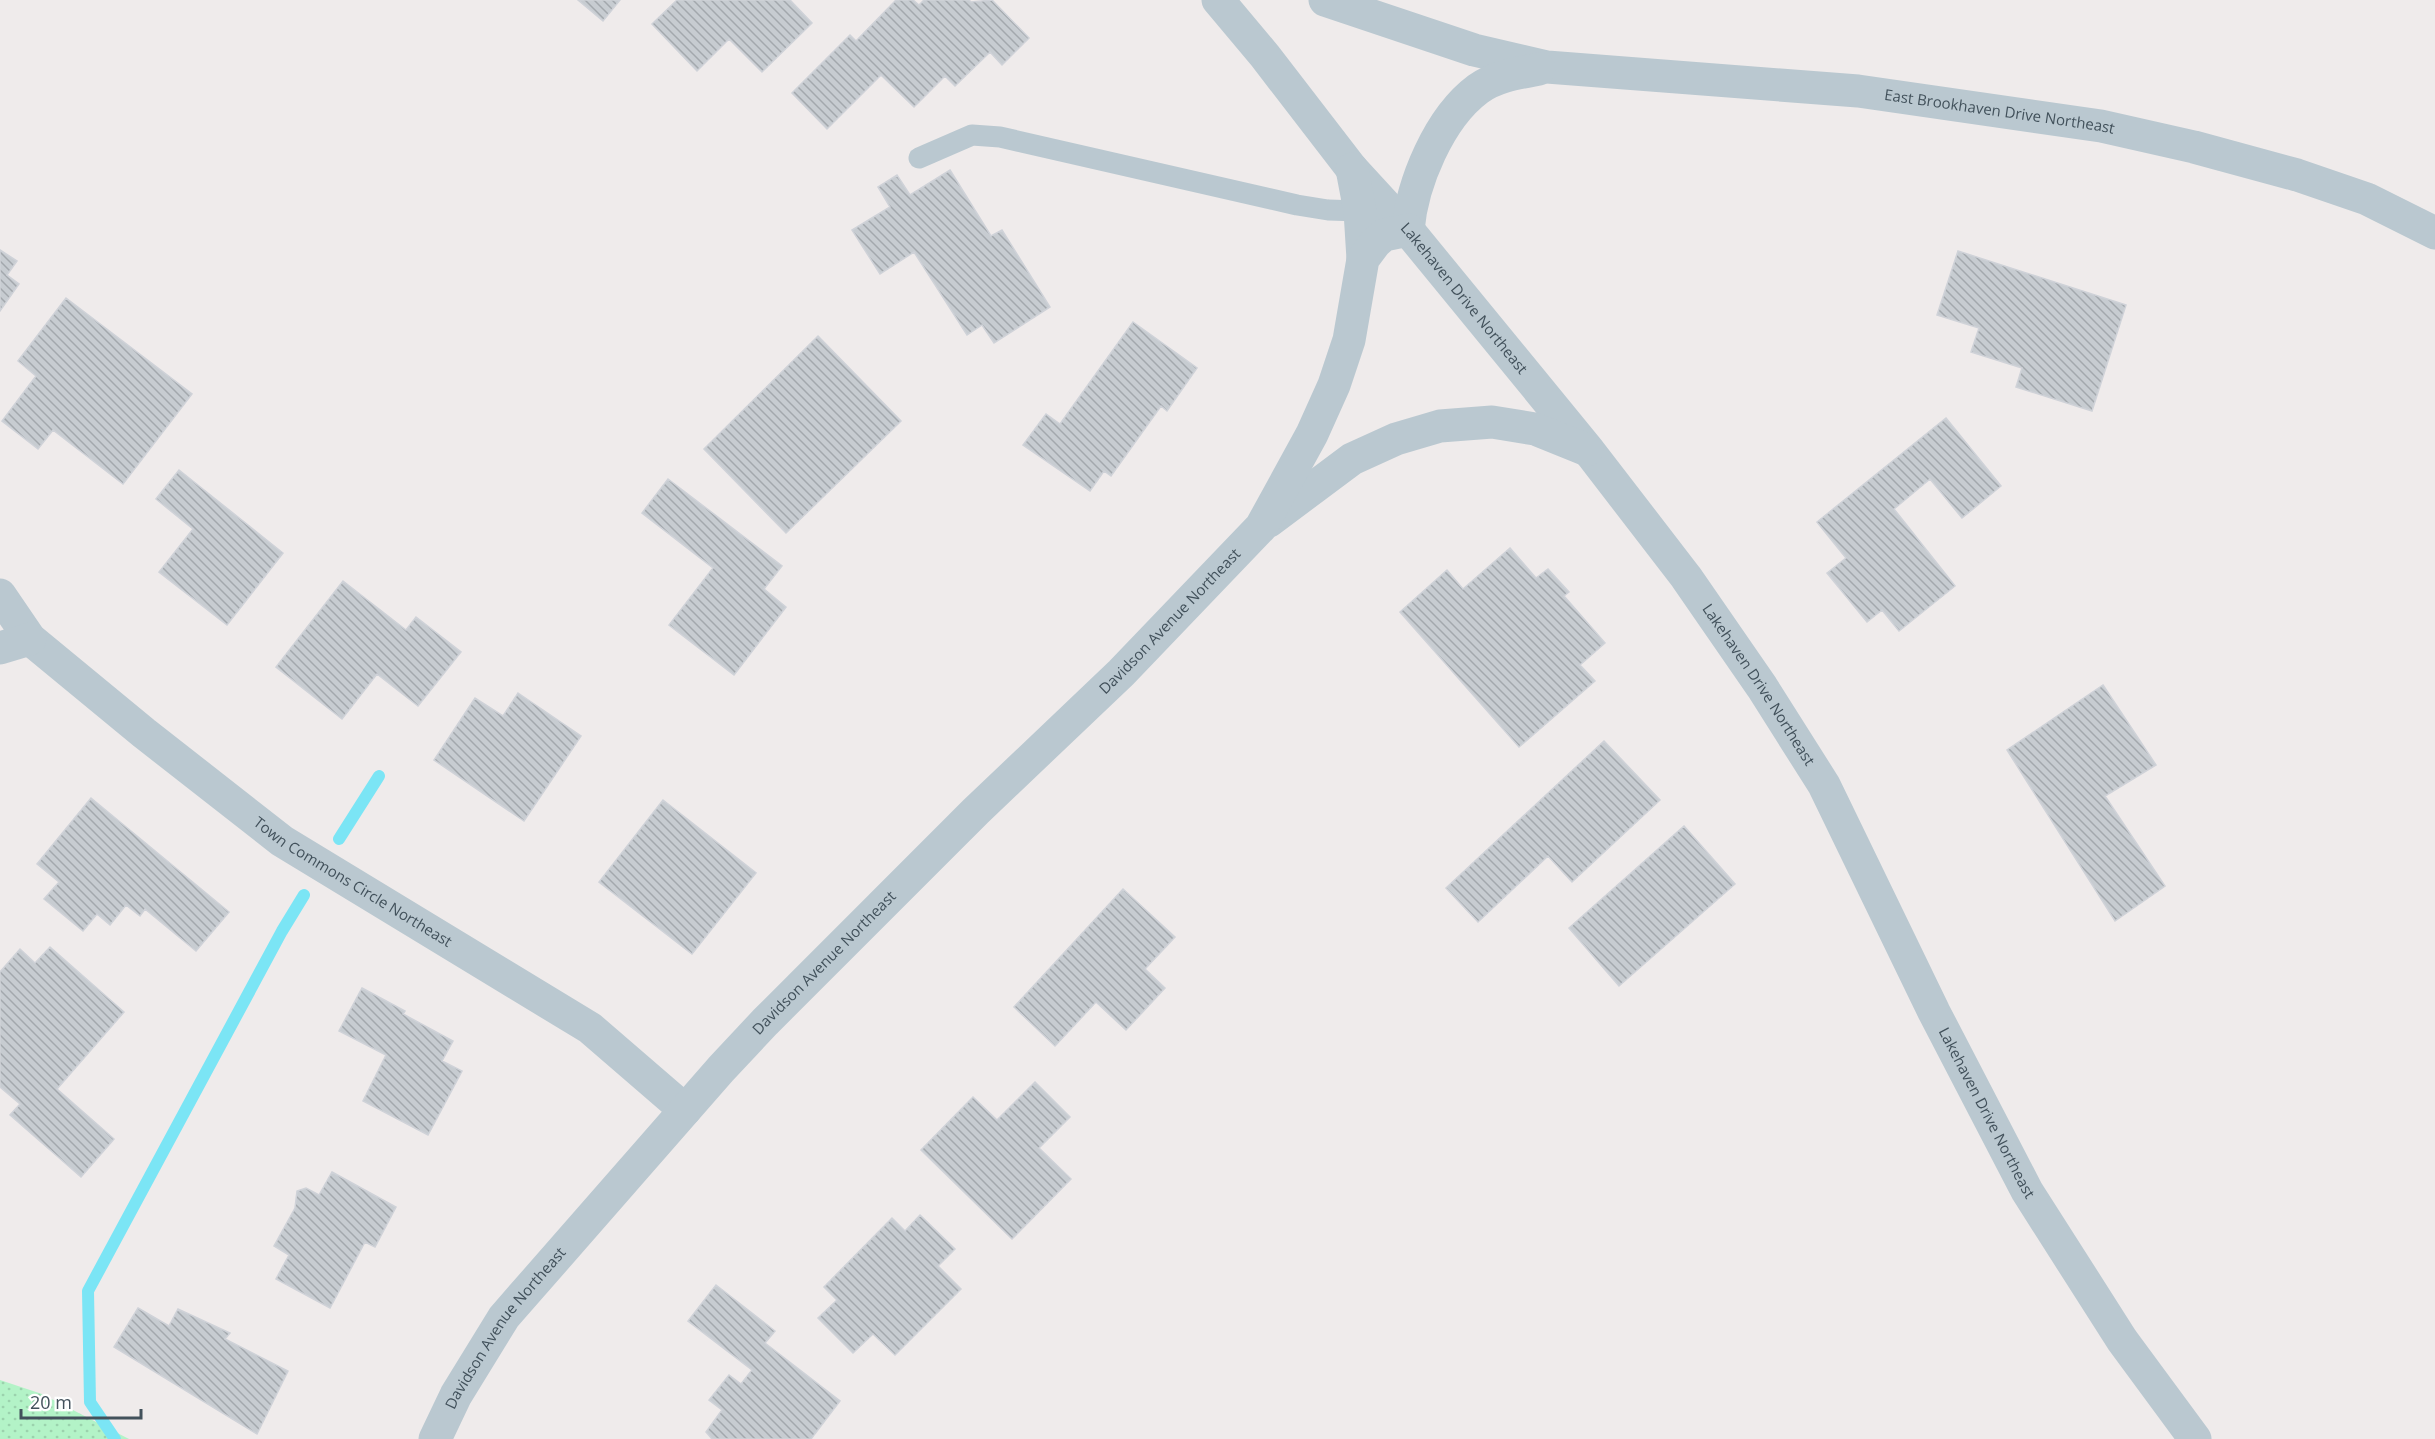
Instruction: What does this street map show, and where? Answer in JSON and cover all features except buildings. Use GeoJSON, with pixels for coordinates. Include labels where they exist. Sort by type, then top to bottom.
{"type":"FeatureCollection","features":[{"type":"Feature","properties":{"kind":"street","name":"Lakehaven Drive Northeast"},"geometry":{"type":"LineString","coordinates":[[1218,0],[1352,169],[1408,230],[1589,451],[1692,586],[1762,687],[1824,785],[1950,1044],[2028,1191],[2122,1340],[2195,1439]]}},
{"type":"Feature","properties":{"kind":"street","name":"East Brookhaven Drive Northeast"},"geometry":{"type":"LineString","coordinates":[[1324,0],[1474,50],[1547,67],[1858,91],[2101,126],[2194,147],[2296,175],[2367,199],[2435,233]]}},
{"type":"Feature","properties":{"kind":"street","name":"East Brookhaven Drive Northeast"},"geometry":{"type":"LineString","coordinates":[[1408,230],[1413,191],[1444,128],[1459,107],[1479,88],[1507,75],[1547,67]]}},
{"type":"Feature","properties":{"kind":"street","name":"Davidson Avenue Northeast"},"geometry":{"type":"LineString","coordinates":[[1261,527],[1312,434],[1334,385],[1349,339],[1363,259],[1360,211],[1352,169]]}},
{"type":"Feature","properties":{"kind":"street"},"geometry":{"type":"LineString","coordinates":[[1363,259],[1374,243],[1384,235],[1408,230]]}},
{"type":"Feature","properties":{"kind":"street","name":"Davidson Avenue Northeast"},"geometry":{"type":"LineString","coordinates":[[435,1439],[456,1395],[504,1317],[685,1110],[765,1022],[985,803],[1121,673],[1261,527],[1352,459],[1396,439],[1440,426],[1492,422],[1535,429],[1589,451]]}},
{"type":"Feature","properties":{"kind":"street","name":"Town Commons Circle Northeast"},"geometry":{"type":"LineString","coordinates":[[0,595],[15,644],[144,733],[282,841],[590,1028],[685,1110]]}},
{"type":"Feature","properties":{"kind":"lane"},"geometry":{"type":"LineString","coordinates":[[919,158],[972,135],[1000,137],[1298,205],[1328,210],[1360,211]]}},
{"type":"Feature","properties":{"kind":"green space"},"geometry":{"type":"Polygon","coordinates":[[[0,1380],[42,1394],[129,1439],[0,1439],[0,1380]]]}},
{"type":"Feature","properties":{"kind":"waterway"},"geometry":{"type":"LineString","coordinates":[[339,839],[379,776]]}},
{"type":"Feature","properties":{"kind":"waterway"},"geometry":{"type":"LineString","coordinates":[[115,1439],[90,1402],[88,1291],[282,931],[304,895]]}}]}
